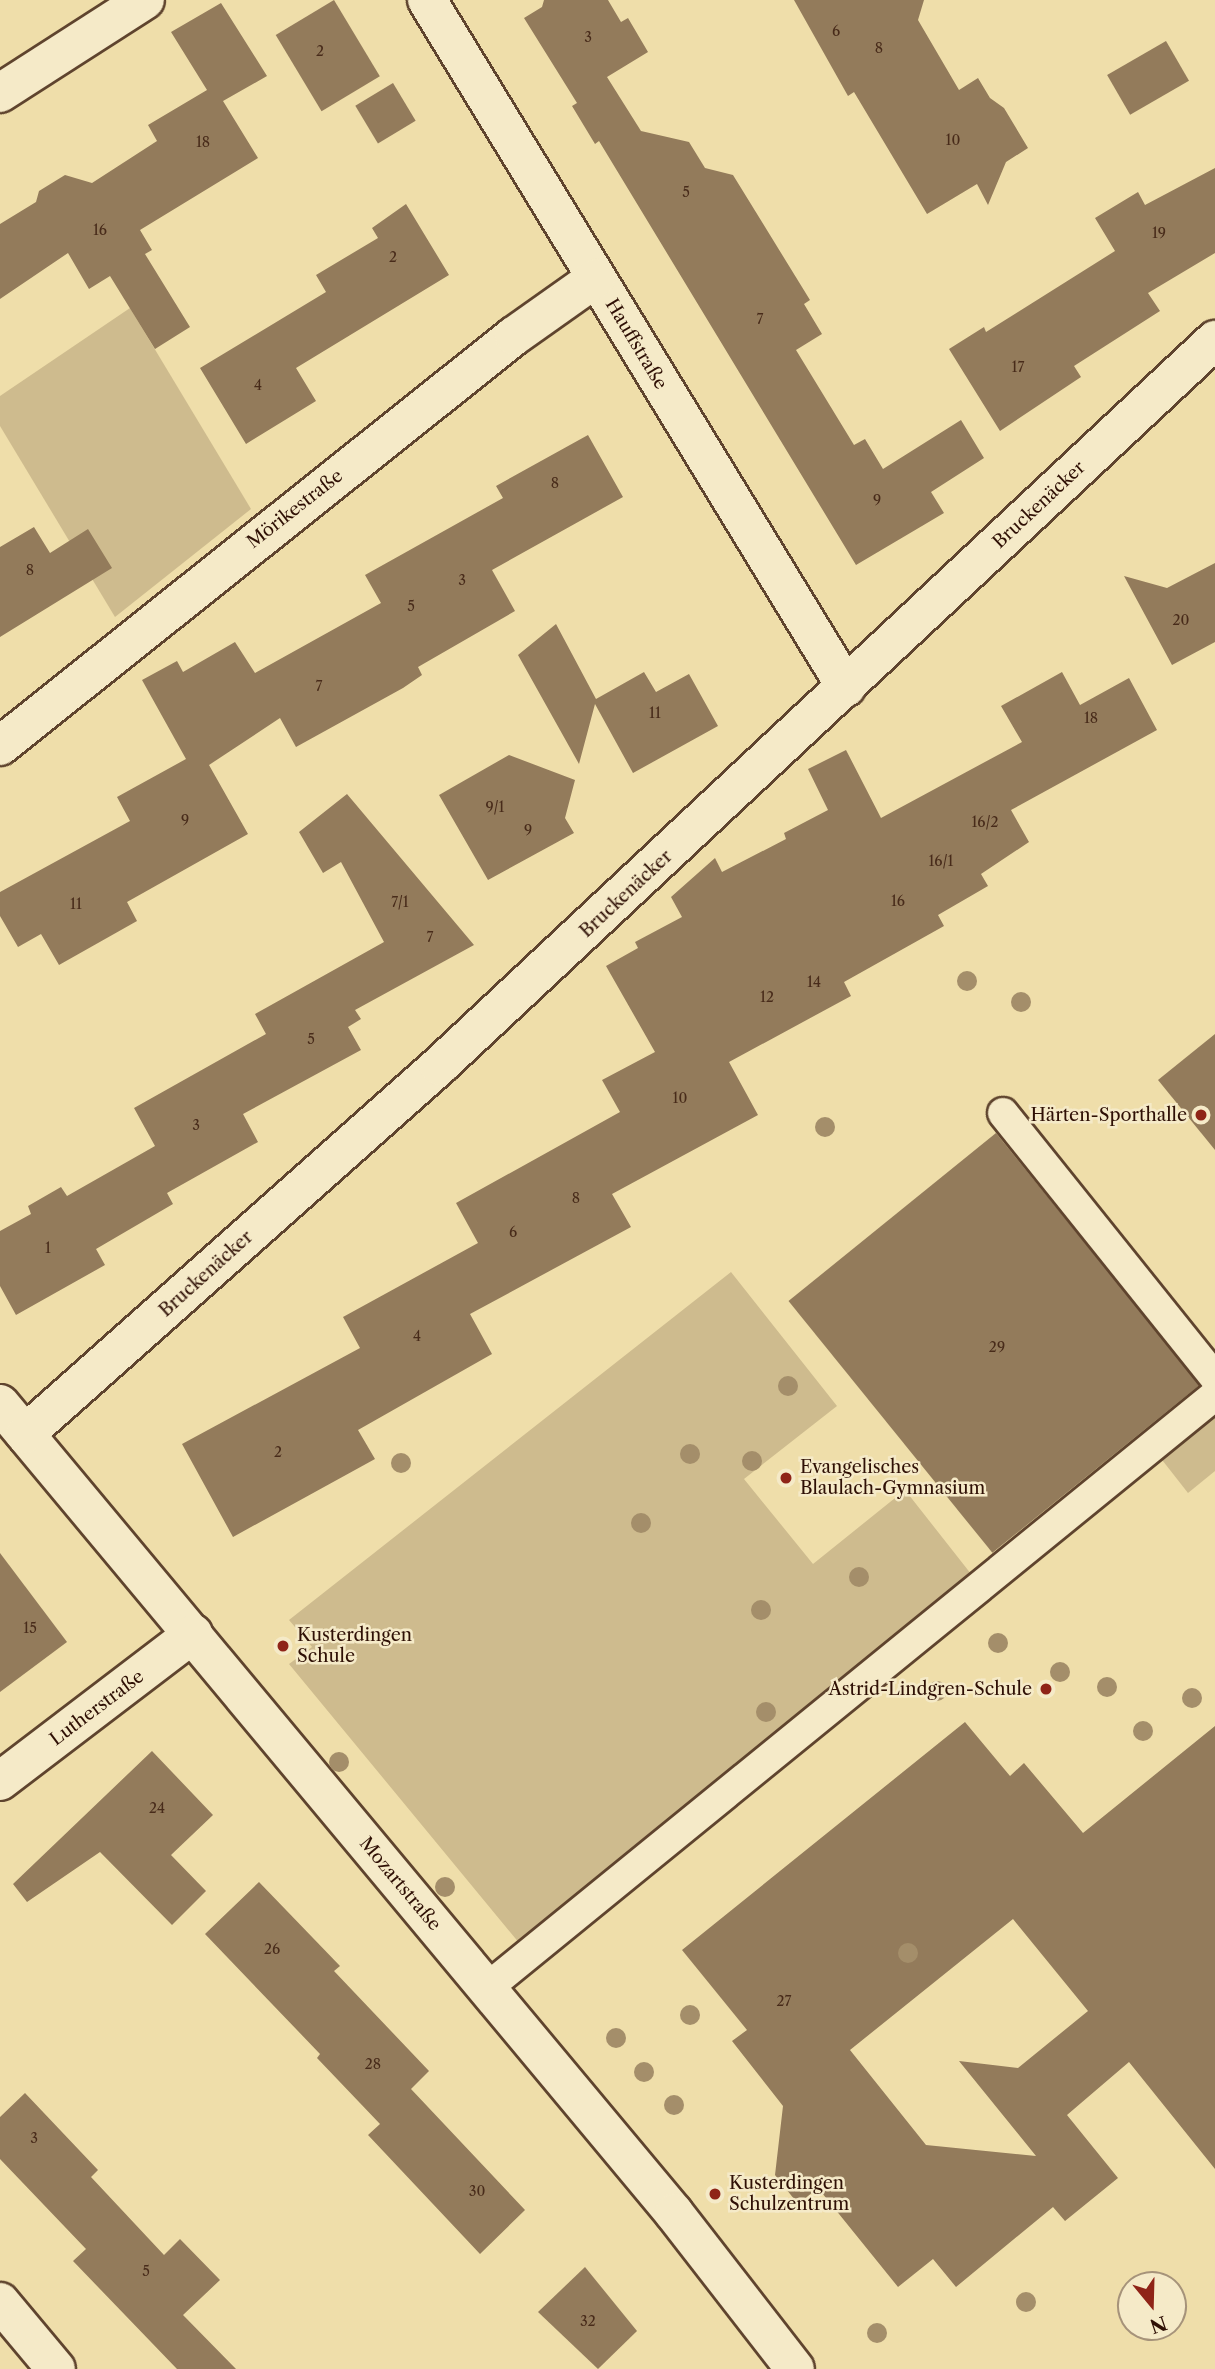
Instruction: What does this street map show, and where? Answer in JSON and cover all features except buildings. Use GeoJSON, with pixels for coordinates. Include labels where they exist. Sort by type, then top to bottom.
{"type":"FeatureCollection","features":[{"type":"Feature","properties":{"kind":"street"},"geometry":{"type":"LineString","coordinates":[[0,93],[145,0]]}},
{"type":"Feature","properties":{"kind":"street","name":"Hauffstraße"},"geometry":{"type":"LineString","coordinates":[[427,0],[846,687]]}},
{"type":"Feature","properties":{"kind":"street","name":"Mörikestraße"},"geometry":{"type":"LineString","coordinates":[[0,746],[514,336],[596,278]]}},
{"type":"Feature","properties":{"kind":"street","name":"Bruckenäcker"},"geometry":{"type":"LineString","coordinates":[[25,1434],[439,1066],[1215,340]]}},
{"type":"Feature","properties":{"kind":"street","name":"Mozartstraße"},"geometry":{"type":"LineString","coordinates":[[0,1404],[674,2213],[794,2369]]}},
{"type":"Feature","properties":{"kind":"street","name":"Lutherstraße"},"geometry":{"type":"LineString","coordinates":[[0,1781],[193,1634]]}},
{"type":"Feature","properties":{"kind":"street"},"geometry":{"type":"LineString","coordinates":[[0,2302],[55,2369]]}},
{"type":"Feature","properties":{"kind":"lane"},"geometry":{"type":"LineString","coordinates":[[1003,1113],[1215,1378]]}},
{"type":"Feature","properties":{"kind":"lane"},"geometry":{"type":"LineString","coordinates":[[487,1989],[1215,1395]]}},
{"type":"Feature","properties":{"kind":"shaded area"},"geometry":{"type":"Polygon","coordinates":[[[130,308],[251,509],[115,617],[0,426],[0,396],[130,308]]]}},
{"type":"Feature","properties":{"kind":"shaded area"},"geometry":{"type":"Polygon","coordinates":[[[731,1272],[837,1406],[744,1479],[813,1564],[905,1490],[975,1579],[520,1944],[289,1664],[312,1647],[289,1620],[731,1272]]]}},
{"type":"Feature","properties":{"kind":"shaded area"},"geometry":{"type":"Polygon","coordinates":[[[1215,1412],[1215,1471],[1188,1493],[1159,1456],[1215,1412]]]}},
{"type":"Feature","properties":{"kind":"place","name":"Härten-Sporthalle"},"geometry":{"type":"Point","coordinates":[1201,1115]}},
{"type":"Feature","properties":{"kind":"place","name":"Evangelisches Blaulach-Gymnasium"},"geometry":{"type":"Point","coordinates":[786,1478]}},
{"type":"Feature","properties":{"kind":"place","name":"Kusterdingen Schule"},"geometry":{"type":"Point","coordinates":[283,1646]}},
{"type":"Feature","properties":{"kind":"place","name":"Astrid-Lindgren-Schule"},"geometry":{"type":"Point","coordinates":[1046,1689]}},
{"type":"Feature","properties":{"kind":"place","name":"Kusterdingen Schulzentrum"},"geometry":{"type":"Point","coordinates":[715,2194]}}]}
